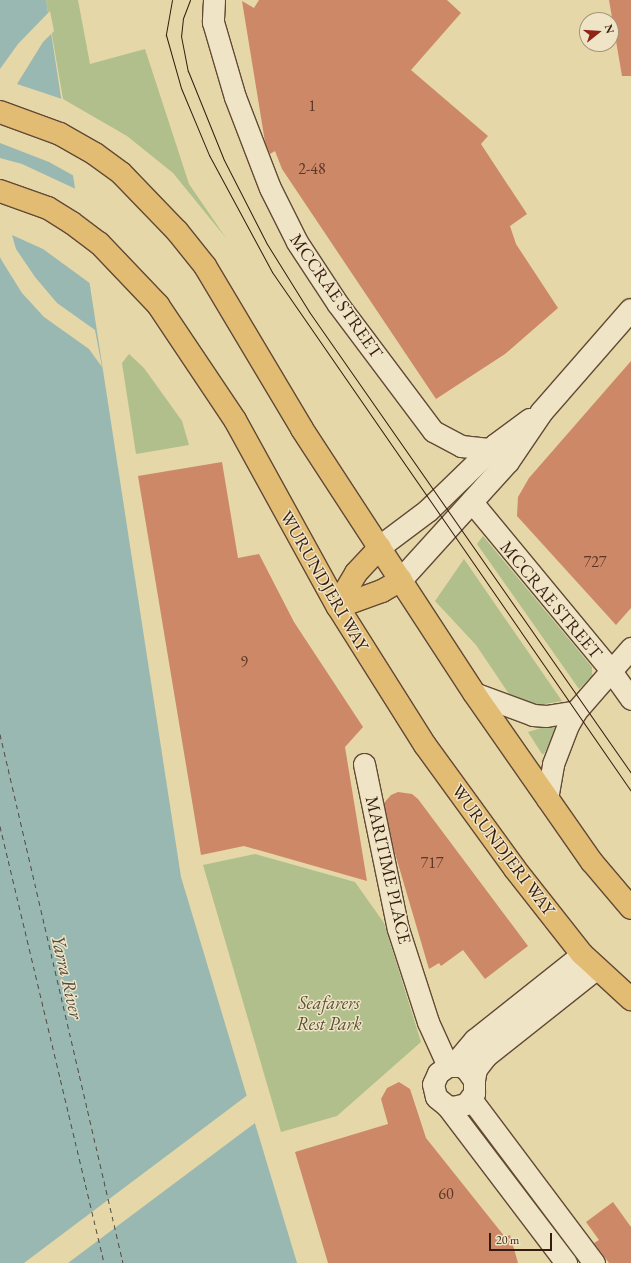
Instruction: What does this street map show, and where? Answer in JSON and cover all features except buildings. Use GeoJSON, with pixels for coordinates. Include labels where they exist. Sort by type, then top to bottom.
{"type":"FeatureCollection","features":[{"type":"Feature","properties":{"kind":"highway"},"geometry":{"type":"LineString","coordinates":[[0,112],[60,134],[121,173],[177,231],[205,266],[302,429],[474,693],[592,862],[631,908]]}},
{"type":"Feature","properties":{"kind":"highway","name":"WURUNDJERI WAY"},"geometry":{"type":"LineString","coordinates":[[0,191],[48,208],[99,243],[158,305],[219,395],[338,606],[425,745],[515,869],[590,961],[631,999]]}},
{"type":"Feature","properties":{"kind":"highway"},"geometry":{"type":"LineString","coordinates":[[338,606],[356,573],[380,547]]}},
{"type":"Feature","properties":{"kind":"highway"},"geometry":{"type":"LineString","coordinates":[[338,606],[382,591],[401,580]]}},
{"type":"Feature","properties":{"kind":"street","name":"MCCRAE STREET"},"geometry":{"type":"LineString","coordinates":[[214,0],[212,22],[235,97],[270,188],[304,254],[337,303],[433,431],[461,446],[491,449]]}},
{"type":"Feature","properties":{"kind":"street"},"geometry":{"type":"LineString","coordinates":[[401,580],[438,541],[470,501],[508,462],[542,412],[631,310]]}},
{"type":"Feature","properties":{"kind":"street"},"geometry":{"type":"LineString","coordinates":[[380,547],[428,511],[491,449],[542,412]]}},
{"type":"Feature","properties":{"kind":"street","name":"MCCRAE STREET"},"geometry":{"type":"LineString","coordinates":[[470,501],[611,672],[631,699]]}},
{"type":"Feature","properties":{"kind":"street"},"geometry":{"type":"LineString","coordinates":[[547,799],[556,752],[576,711],[631,648]]}},
{"type":"Feature","properties":{"kind":"street"},"geometry":{"type":"LineString","coordinates":[[474,693],[533,715],[546,716],[576,711]]}},
{"type":"Feature","properties":{"kind":"street","name":"MARITIME PLACE"},"geometry":{"type":"LineString","coordinates":[[364,764],[398,928],[428,1022],[450,1066]]}},
{"type":"Feature","properties":{"kind":"street"},"geometry":{"type":"LineString","coordinates":[[447,1106],[460,1106],[473,1089],[476,1069],[486,1056],[523,1016],[590,961]]}},
{"type":"Feature","properties":{"kind":"street"},"geometry":{"type":"LineString","coordinates":[[523,1016],[474,1040],[450,1066],[438,1073],[433,1084],[436,1097],[447,1106],[566,1263]]}},
{"type":"Feature","properties":{"kind":"street"},"geometry":{"type":"LineString","coordinates":[[450,1066],[466,1069],[473,1089],[552,1207],[594,1263]]}},
{"type":"Feature","properties":{"kind":"street"},"geometry":{"type":"LineString","coordinates":[[534,1220],[552,1207]]}},
{"type":"Feature","properties":{"kind":"green space"},"geometry":{"type":"Polygon","coordinates":[[[46,0],[78,0],[90,64],[145,49],[189,184],[226,238],[173,173],[127,136],[63,99],[46,0]]]}},
{"type":"Feature","properties":{"kind":"green space"},"geometry":{"type":"Polygon","coordinates":[[[129,354],[144,368],[182,421],[189,445],[136,454],[122,363],[129,354]]]}},
{"type":"Feature","properties":{"kind":"green space"},"geometry":{"type":"Polygon","coordinates":[[[483,536],[592,667],[592,676],[579,689],[477,544],[483,536]]]}},
{"type":"Feature","properties":{"kind":"green space"},"geometry":{"type":"Polygon","coordinates":[[[464,559],[562,701],[534,706],[518,701],[509,694],[476,645],[435,601],[464,559]]]}},
{"type":"Feature","properties":{"kind":"green space"},"geometry":{"type":"Polygon","coordinates":[[[555,724],[558,727],[544,754],[542,754],[528,732],[555,724]]]}},
{"type":"Feature","properties":{"kind":"green space","name":"Seafarers Rest Park"},"geometry":{"type":"Polygon","coordinates":[[[255,854],[355,882],[384,923],[421,1042],[337,1116],[281,1132],[203,865],[255,854]]]}},
{"type":"Feature","properties":{"kind":"water","name":"Yarra River"},"geometry":{"type":"Polygon","coordinates":[[[0,0],[46,0],[181,877],[297,1263],[0,1263],[0,0]]]}},
{"type":"Feature","properties":{"kind":"pier"},"geometry":{"type":"Polygon","coordinates":[[[50,11],[54,31],[43,42],[17,84],[65,100],[76,177],[49,162],[0,143],[0,69],[18,44],[50,11]]]}},
{"type":"Feature","properties":{"kind":"pier"},"geometry":{"type":"Polygon","coordinates":[[[0,158],[22,164],[78,190],[91,284],[43,249],[12,235],[16,249],[35,277],[57,303],[95,330],[102,367],[89,349],[44,317],[22,293],[0,257],[0,158]]]}},
{"type":"Feature","properties":{"kind":"pier"},"geometry":{"type":"Polygon","coordinates":[[[249,1094],[255,1123],[68,1263],[24,1263],[249,1094]]]}},
{"type":"Feature","properties":{"kind":"ferry route"},"geometry":{"type":"LineString","coordinates":[[0,734],[123,1263]]}},
{"type":"Feature","properties":{"kind":"ferry route"},"geometry":{"type":"LineString","coordinates":[[0,826],[104,1263]]}},
{"type":"Feature","properties":{"kind":"tram line"},"geometry":{"type":"LineString","coordinates":[[172,0],[166,35],[181,88],[209,155],[272,272],[631,791]]}},
{"type":"Feature","properties":{"kind":"tram line"},"geometry":{"type":"LineString","coordinates":[[190,0],[183,18],[181,36],[188,71],[224,160],[267,244],[310,313],[631,773]]}}]}
